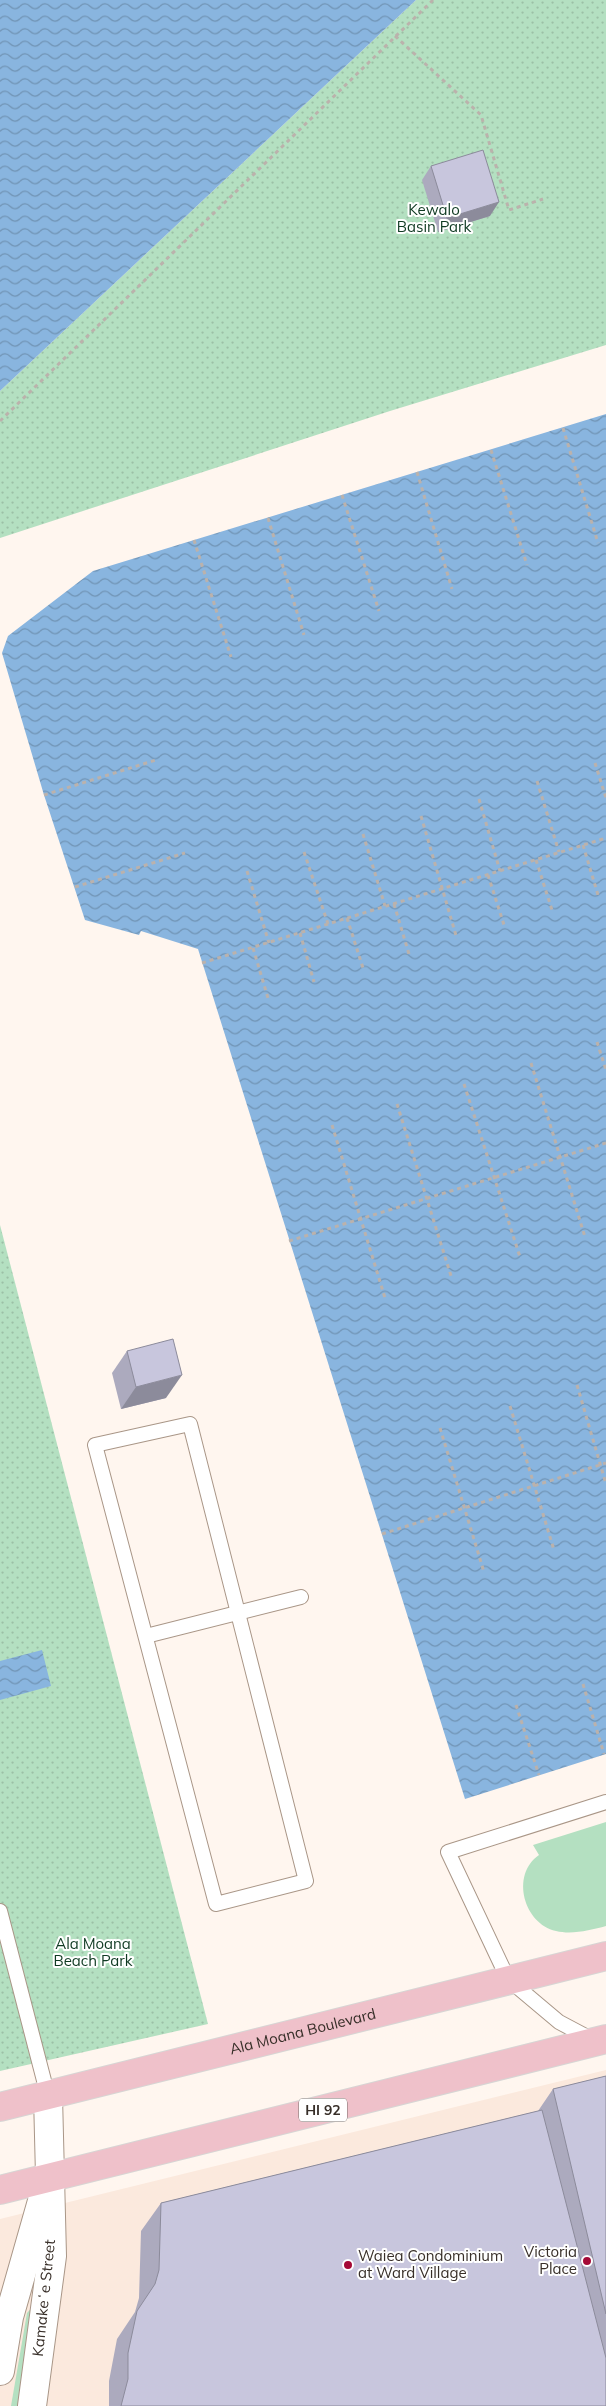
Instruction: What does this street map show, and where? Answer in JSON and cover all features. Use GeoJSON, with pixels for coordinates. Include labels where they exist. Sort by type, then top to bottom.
{"type":"FeatureCollection","features":[{"type":"Feature","properties":{"kind":"main road","name":"Ala Moana Boulevard"},"geometry":{"type":"LineString","coordinates":[[0,2107],[606,1956]]}},
{"type":"Feature","properties":{"kind":"main road","name":"HI 92"},"geometry":{"type":"LineString","coordinates":[[0,2190],[601,2040]]}},
{"type":"Feature","properties":{"kind":"street"},"geometry":{"type":"LineString","coordinates":[[48,2096],[49,2178]]}},
{"type":"Feature","properties":{"kind":"street","name":"Kamakeʻe Street"},"geometry":{"type":"LineString","coordinates":[[0,2371],[8,2316],[49,2178]]}},
{"type":"Feature","properties":{"kind":"street","name":"Kamakeʻe Street"},"geometry":{"type":"LineString","coordinates":[[32,2406],[52,2256],[49,2178]]}},
{"type":"Feature","properties":{"kind":"street"},"geometry":{"type":"LineString","coordinates":[[0,2284],[8,2316]]}},
{"type":"Feature","properties":{"kind":"lane"},"geometry":{"type":"LineString","coordinates":[[190,1424],[306,1881],[216,1904],[146,1636],[95,1445],[190,1424]]}},
{"type":"Feature","properties":{"kind":"lane"},"geometry":{"type":"LineString","coordinates":[[146,1636],[301,1597]]}},
{"type":"Feature","properties":{"kind":"lane"},"geometry":{"type":"LineString","coordinates":[[601,2040],[559,2022],[508,1979],[448,1852],[606,1802]]}},
{"type":"Feature","properties":{"kind":"lane"},"geometry":{"type":"LineString","coordinates":[[0,1911],[48,2096]]}},
{"type":"Feature","properties":{"kind":"path"},"geometry":{"type":"LineString","coordinates":[[0,421],[433,0]]}},
{"type":"Feature","properties":{"kind":"path"},"geometry":{"type":"LineString","coordinates":[[395,36],[481,115],[509,210],[543,199]]}},
{"type":"Feature","properties":{"kind":"path"},"geometry":{"type":"LineString","coordinates":[[563,428],[598,543]]}},
{"type":"Feature","properties":{"kind":"path"},"geometry":{"type":"LineString","coordinates":[[491,450],[527,566]]}},
{"type":"Feature","properties":{"kind":"path"},"geometry":{"type":"LineString","coordinates":[[417,472],[452,589]]}},
{"type":"Feature","properties":{"kind":"path"},"geometry":{"type":"LineString","coordinates":[[342,495],[379,612]]}},
{"type":"Feature","properties":{"kind":"path"},"geometry":{"type":"LineString","coordinates":[[268,518],[304,635]]}},
{"type":"Feature","properties":{"kind":"path"},"geometry":{"type":"LineString","coordinates":[[194,540],[231,657]]}},
{"type":"Feature","properties":{"kind":"path"},"geometry":{"type":"LineString","coordinates":[[44,795],[156,760]]}},
{"type":"Feature","properties":{"kind":"path"},"geometry":{"type":"LineString","coordinates":[[595,763],[606,798]]}},
{"type":"Feature","properties":{"kind":"path"},"geometry":{"type":"LineString","coordinates":[[537,780],[559,852]]}},
{"type":"Feature","properties":{"kind":"path"},"geometry":{"type":"LineString","coordinates":[[479,799],[500,871]]}},
{"type":"Feature","properties":{"kind":"path"},"geometry":{"type":"LineString","coordinates":[[421,816],[457,939]]}},
{"type":"Feature","properties":{"kind":"path"},"geometry":{"type":"LineString","coordinates":[[363,834],[385,906]]}},
{"type":"Feature","properties":{"kind":"path"},"geometry":{"type":"LineString","coordinates":[[202,964],[606,838]]}},
{"type":"Feature","properties":{"kind":"path"},"geometry":{"type":"LineString","coordinates":[[583,845],[598,895]]}},
{"type":"Feature","properties":{"kind":"path"},"geometry":{"type":"LineString","coordinates":[[304,852],[328,924]]}},
{"type":"Feature","properties":{"kind":"path"},"geometry":{"type":"LineString","coordinates":[[75,888],[185,854]]}},
{"type":"Feature","properties":{"kind":"path"},"geometry":{"type":"LineString","coordinates":[[536,860],[552,910]]}},
{"type":"Feature","properties":{"kind":"path"},"geometry":{"type":"LineString","coordinates":[[247,871],[269,943]]}},
{"type":"Feature","properties":{"kind":"path"},"geometry":{"type":"LineString","coordinates":[[488,875],[504,925]]}},
{"type":"Feature","properties":{"kind":"path"},"geometry":{"type":"LineString","coordinates":[[394,904],[409,954]]}},
{"type":"Feature","properties":{"kind":"path"},"geometry":{"type":"LineString","coordinates":[[347,918],[363,968]]}},
{"type":"Feature","properties":{"kind":"path"},"geometry":{"type":"LineString","coordinates":[[300,933],[314,982]]}},
{"type":"Feature","properties":{"kind":"path"},"geometry":{"type":"LineString","coordinates":[[253,948],[268,998]]}},
{"type":"Feature","properties":{"kind":"path"},"geometry":{"type":"LineString","coordinates":[[597,1042],[606,1070]]}},
{"type":"Feature","properties":{"kind":"path"},"geometry":{"type":"LineString","coordinates":[[531,1063],[585,1237]]}},
{"type":"Feature","properties":{"kind":"path"},"geometry":{"type":"LineString","coordinates":[[464,1084],[520,1257]]}},
{"type":"Feature","properties":{"kind":"path"},"geometry":{"type":"LineString","coordinates":[[398,1104],[452,1279]]}},
{"type":"Feature","properties":{"kind":"path"},"geometry":{"type":"LineString","coordinates":[[332,1124],[385,1298]]}},
{"type":"Feature","properties":{"kind":"path"},"geometry":{"type":"LineString","coordinates":[[289,1241],[427,1200],[606,1143]]}},
{"type":"Feature","properties":{"kind":"path"},"geometry":{"type":"LineString","coordinates":[[577,1385],[606,1484]]}},
{"type":"Feature","properties":{"kind":"path"},"geometry":{"type":"LineString","coordinates":[[510,1406],[554,1550]]}},
{"type":"Feature","properties":{"kind":"path"},"geometry":{"type":"LineString","coordinates":[[440,1428],[484,1572]]}},
{"type":"Feature","properties":{"kind":"path"},"geometry":{"type":"LineString","coordinates":[[382,1534],[606,1462]]}},
{"type":"Feature","properties":{"kind":"path"},"geometry":{"type":"LineString","coordinates":[[582,1684],[604,1754]]}},
{"type":"Feature","properties":{"kind":"path"},"geometry":{"type":"LineString","coordinates":[[516,1704],[539,1775]]}},
{"type":"Feature","properties":{"kind":"shaded area","name":"Waiea Condominium at Ward Village"},"geometry":{"type":"Polygon","coordinates":[[[606,2070],[606,2406],[0,2406],[0,2219],[606,2070]]]}},
{"type":"Feature","properties":{"kind":"green space","name":"Kewalo Basin Park"},"geometry":{"type":"Polygon","coordinates":[[[416,0],[606,0],[606,345],[390,411],[0,538],[0,391],[416,0]]]}},
{"type":"Feature","properties":{"kind":"green space","name":"Ala Moana Beach Park"},"geometry":{"type":"Polygon","coordinates":[[[0,1225],[208,2024],[0,2071],[0,1225]]]}},
{"type":"Feature","properties":{"kind":"green space"},"geometry":{"type":"Polygon","coordinates":[[[606,1822],[606,1926],[575,1932],[556,1931],[545,1927],[529,1909],[523,1886],[525,1874],[530,1864],[539,1855],[533,1845],[606,1822]]]}},
{"type":"Feature","properties":{"kind":"green space"},"geometry":{"type":"Polygon","coordinates":[[[35,2304],[25,2406],[11,2406],[27,2313],[35,2304]]]}},
{"type":"Feature","properties":{"kind":"water"},"geometry":{"type":"Polygon","coordinates":[[[0,0],[416,0],[0,391],[0,0]]]}},
{"type":"Feature","properties":{"kind":"water"},"geometry":{"type":"Polygon","coordinates":[[[606,414],[606,1754],[465,1799],[198,949],[141,931],[139,935],[85,920],[44,795],[2,653],[8,636],[93,571],[606,414]]]}},
{"type":"Feature","properties":{"kind":"water"},"geometry":{"type":"Polygon","coordinates":[[[42,1650],[51,1686],[0,1700],[0,1661],[42,1650]]]}},
{"type":"Feature","properties":{"kind":"building"},"geometry":{"type":"Polygon","coordinates":[[[483,150],[499,202],[447,218],[431,166],[483,150]]]}},
{"type":"Feature","properties":{"kind":"building"},"geometry":{"type":"Polygon","coordinates":[[[173,1339],[182,1375],[136,1387],[127,1351],[173,1339]]]}},
{"type":"Feature","properties":{"kind":"building"},"geometry":{"type":"Polygon","coordinates":[[[606,2076],[606,2314],[553,2089],[606,2076]]]}},
{"type":"Feature","properties":{"kind":"building","name":"Waiea Condominium at Ward Village"},"geometry":{"type":"Polygon","coordinates":[[[542,2110],[606,2358],[606,2406],[121,2406],[128,2379],[128,2353],[137,2311],[155,2284],[159,2270],[161,2203],[542,2110]]]}},
{"type":"Feature","properties":{"kind":"place","name":"Victoria Place"},"geometry":{"type":"Point","coordinates":[587,2261]}},
{"type":"Feature","properties":{"kind":"place","name":"Waiea Condominium at Ward Village"},"geometry":{"type":"Point","coordinates":[348,2265]}}]}
